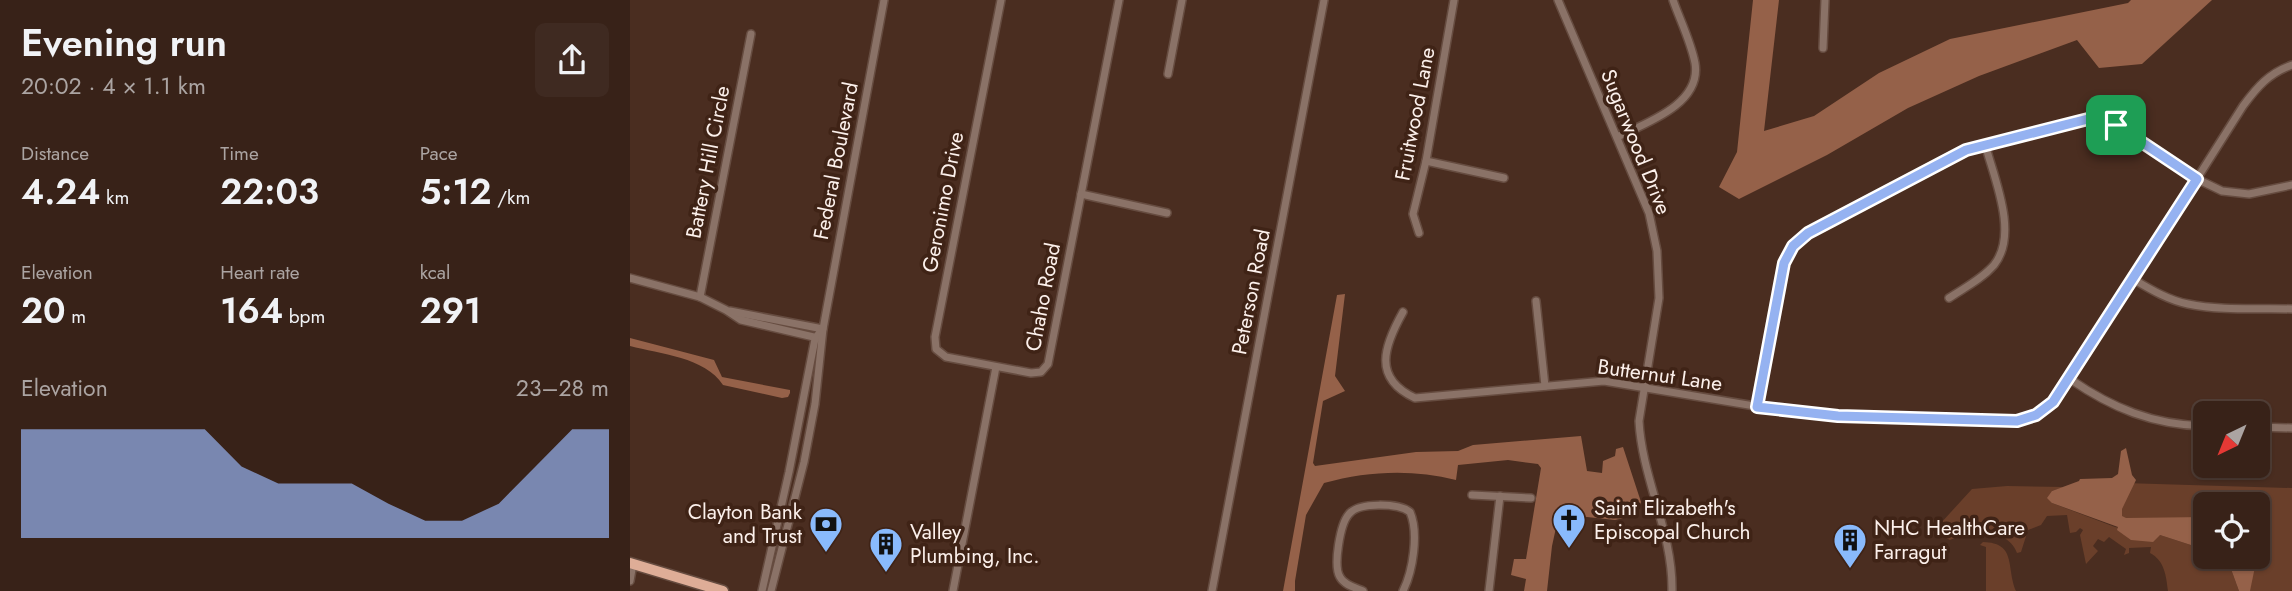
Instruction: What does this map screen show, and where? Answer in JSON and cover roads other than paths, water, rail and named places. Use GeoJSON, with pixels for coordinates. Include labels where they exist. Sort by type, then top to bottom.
{"type":"FeatureCollection","features":[{"type":"Feature","properties":{"kind":"main road"},"geometry":{"type":"LineString","coordinates":[[632,563],[723,591]]}},
{"type":"Feature","properties":{"kind":"street","name":"Federal Boulevard"},"geometry":{"type":"LineString","coordinates":[[762,591],[823,329],[884,0]]}},
{"type":"Feature","properties":{"kind":"street","name":"Geronimo Drive"},"geometry":{"type":"LineString","coordinates":[[996,368],[946,357],[936,349],[935,337],[1001,0]]}},
{"type":"Feature","properties":{"kind":"street","name":"Chaho Road"},"geometry":{"type":"LineString","coordinates":[[953,591],[996,368],[1031,373],[1041,372],[1048,363],[1119,0]]}},
{"type":"Feature","properties":{"kind":"street"},"geometry":{"type":"LineString","coordinates":[[1168,74],[1182,0]]}},
{"type":"Feature","properties":{"kind":"street","name":"Peterson Road"},"geometry":{"type":"LineString","coordinates":[[1212,591],[1324,0]]}},
{"type":"Feature","properties":{"kind":"street","name":"Fruitwood Lane"},"geometry":{"type":"LineString","coordinates":[[1419,233],[1413,214],[1426,161],[1454,0]]}},
{"type":"Feature","properties":{"kind":"street","name":"Sugarwood Drive"},"geometry":{"type":"LineString","coordinates":[[1558,0],[1649,213],[1657,251],[1659,298],[1639,421],[1640,441],[1667,541],[1672,591]]}},
{"type":"Feature","properties":{"kind":"street"},"geometry":{"type":"LineString","coordinates":[[1617,137],[1671,111],[1684,98],[1692,82],[1695,65],[1673,0]]}},
{"type":"Feature","properties":{"kind":"street"},"geometry":{"type":"LineString","coordinates":[[1823,47],[1825,0]]}},
{"type":"Feature","properties":{"kind":"street","name":"Battery Hill Circle"},"geometry":{"type":"LineString","coordinates":[[699,297],[751,34]]}},
{"type":"Feature","properties":{"kind":"street","name":"Butternut Lane"},"geometry":{"type":"LineString","coordinates":[[1403,312],[1390,335],[1385,362],[1389,379],[1400,391],[1415,398],[1604,381],[1757,407],[1838,416],[2017,421],[2036,415],[2053,402],[2258,86],[2276,71],[2292,65]]}},
{"type":"Feature","properties":{"kind":"street"},"geometry":{"type":"LineString","coordinates":[[1757,407],[1784,263],[1793,246],[1808,233],[1966,150],[2092,118],[2116,125],[2197,179],[2222,191],[2249,194],[2292,185]]}},
{"type":"Feature","properties":{"kind":"street"},"geometry":{"type":"LineString","coordinates":[[1949,298],[1994,265],[2004,243],[2005,222],[1985,144]]}},
{"type":"Feature","properties":{"kind":"street"},"geometry":{"type":"LineString","coordinates":[[1426,161],[1504,178]]}},
{"type":"Feature","properties":{"kind":"street"},"geometry":{"type":"LineString","coordinates":[[1081,194],[1167,213]]}},
{"type":"Feature","properties":{"kind":"street"},"geometry":{"type":"LineString","coordinates":[[630,278],[699,297],[726,310],[819,338]]}},
{"type":"Feature","properties":{"kind":"street"},"geometry":{"type":"LineString","coordinates":[[2133,279],[2186,304],[2292,309]]}},
{"type":"Feature","properties":{"kind":"street"},"geometry":{"type":"LineString","coordinates":[[1536,301],[1545,386]]}},
{"type":"Feature","properties":{"kind":"street"},"geometry":{"type":"LineString","coordinates":[[786,326],[823,329]]}},
{"type":"Feature","properties":{"kind":"street","name":"Federal Boulevard"},"geometry":{"type":"LineString","coordinates":[[771,591],[804,462],[815,404],[819,338]]}},
{"type":"Feature","properties":{"kind":"street"},"geometry":{"type":"LineString","coordinates":[[2070,379],[2110,404],[2132,414],[2193,426]]}},
{"type":"Feature","properties":{"kind":"street"},"geometry":{"type":"LineString","coordinates":[[2270,427],[2292,428]]}},
{"type":"Feature","properties":{"kind":"street"},"geometry":{"type":"LineString","coordinates":[[1472,495],[1531,498]]}},
{"type":"Feature","properties":{"kind":"street"},"geometry":{"type":"LineString","coordinates":[[1489,591],[1500,496]]}},
{"type":"Feature","properties":{"kind":"street"},"geometry":{"type":"LineString","coordinates":[[1363,591],[1339,577],[1337,566],[1344,523],[1356,509],[1394,505],[1410,512],[1414,522],[1409,571],[1403,591]]}},
{"type":"Feature","properties":{"kind":"street"},"geometry":{"type":"LineString","coordinates":[[630,581],[632,563]]}},
{"type":"Feature","properties":{"kind":"place","name":"Saint Elizabeth's Episcopal Church"},"geometry":{"type":"Point","coordinates":[1569,550]}},
{"type":"Feature","properties":{"kind":"place","name":"Clayton Bank and Trust"},"geometry":{"type":"Point","coordinates":[826,554]}},
{"type":"Feature","properties":{"kind":"place","name":"NHC HealthCare Farragut"},"geometry":{"type":"Point","coordinates":[1850,570]}},
{"type":"Feature","properties":{"kind":"place","name":"Valley Plumbing, Inc."},"geometry":{"type":"Point","coordinates":[886,574]}}]}
